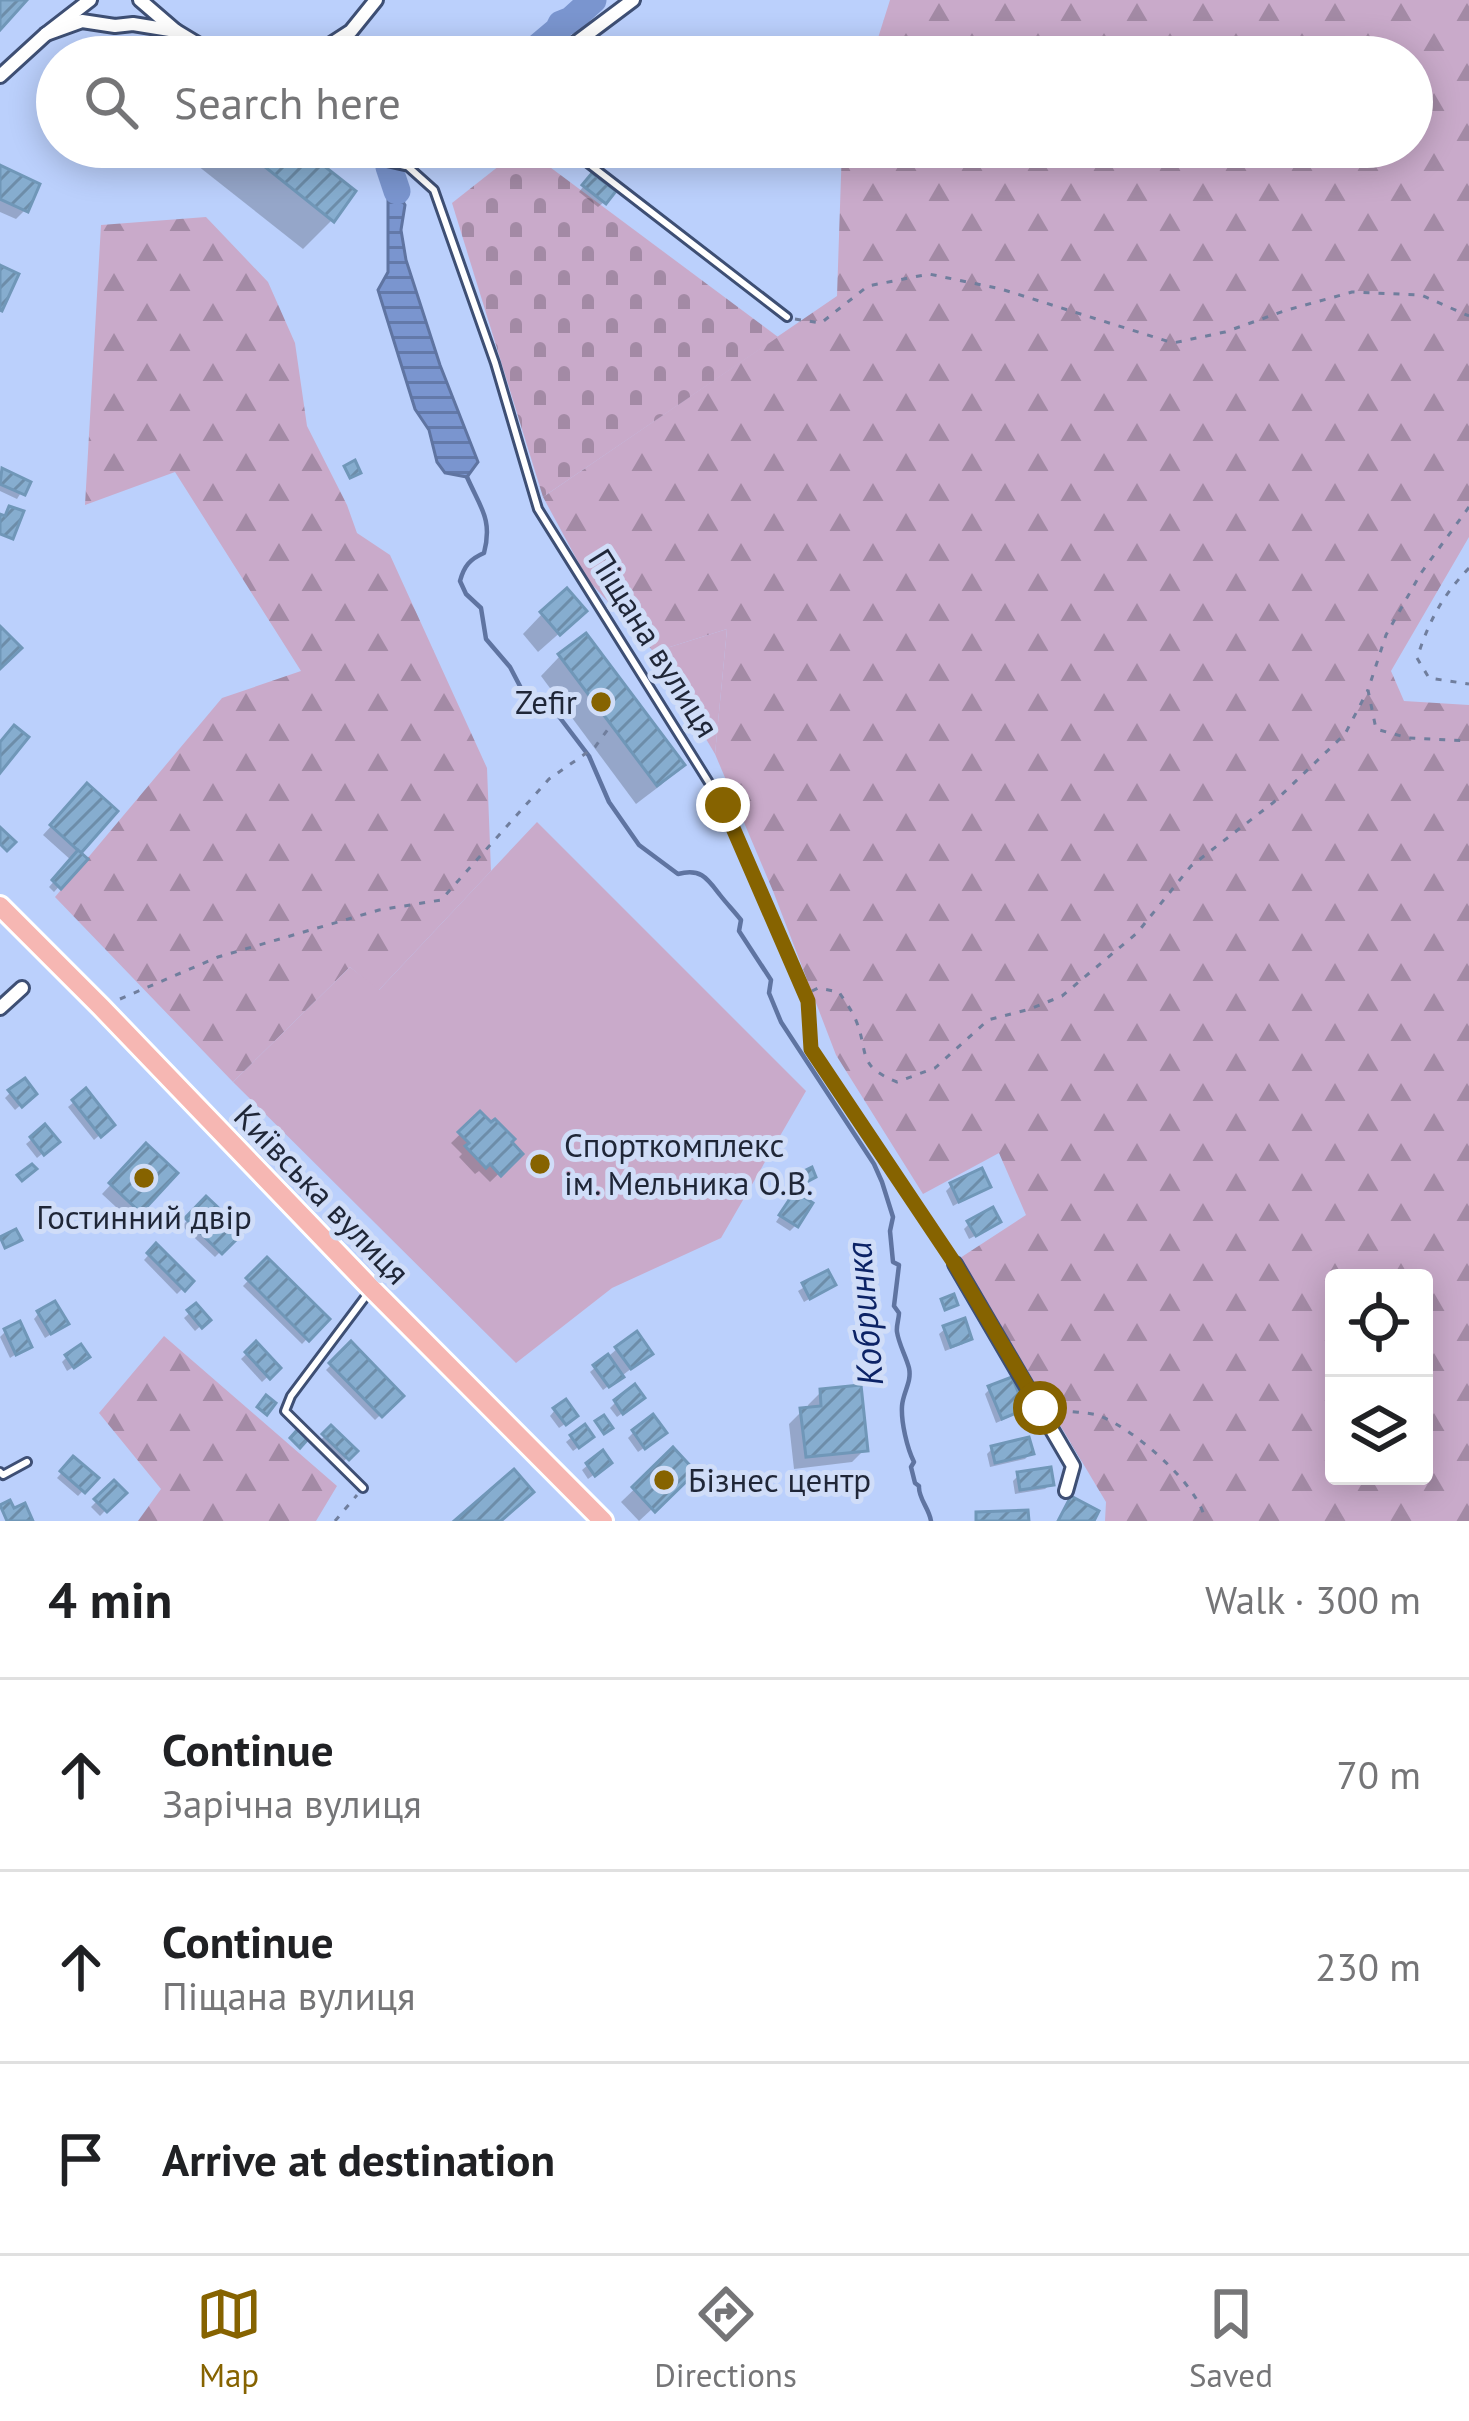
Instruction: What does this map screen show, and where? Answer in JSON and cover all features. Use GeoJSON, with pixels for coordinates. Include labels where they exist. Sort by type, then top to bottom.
{"type":"FeatureCollection","features":[{"type":"Feature","properties":{"kind":"main road","name":"Київська вулиця"},"geometry":{"type":"LineString","coordinates":[[0,906],[603,1521]]}},
{"type":"Feature","properties":{"kind":"street"},"geometry":{"type":"LineString","coordinates":[[46,34],[90,0]]}},
{"type":"Feature","properties":{"kind":"street"},"geometry":{"type":"LineString","coordinates":[[140,0],[184,36]]}},
{"type":"Feature","properties":{"kind":"street"},"geometry":{"type":"LineString","coordinates":[[344,36],[376,0]]}},
{"type":"Feature","properties":{"kind":"street"},"geometry":{"type":"LineString","coordinates":[[585,36],[633,0]]}},
{"type":"Feature","properties":{"kind":"street"},"geometry":{"type":"LineString","coordinates":[[46,34],[82,21],[176,31]]}},
{"type":"Feature","properties":{"kind":"street"},"geometry":{"type":"LineString","coordinates":[[0,76],[36,43]]}},
{"type":"Feature","properties":{"kind":"street"},"geometry":{"type":"LineString","coordinates":[[0,1008],[22,988]]}},
{"type":"Feature","properties":{"kind":"street"},"geometry":{"type":"LineString","coordinates":[[955,1264],[1073,1466],[1066,1491]]}},
{"type":"Feature","properties":{"kind":"lane","name":"Піщана вулиця"},"geometry":{"type":"LineString","coordinates":[[410,168],[434,190],[495,363],[538,509],[723,805],[808,1001],[811,1049],[955,1264]]}},
{"type":"Feature","properties":{"kind":"lane"},"geometry":{"type":"LineString","coordinates":[[594,168],[788,317]]}},
{"type":"Feature","properties":{"kind":"lane"},"geometry":{"type":"LineString","coordinates":[[363,1487],[285,1411],[291,1396],[372,1289]]}},
{"type":"Feature","properties":{"kind":"lane"},"geometry":{"type":"LineString","coordinates":[[0,1472],[27,1462]]}},
{"type":"Feature","properties":{"kind":"path"},"geometry":{"type":"LineString","coordinates":[[788,317],[821,323],[868,286],[929,274],[1001,290],[1173,343],[1225,332],[1352,292],[1421,295],[1469,316]]}},
{"type":"Feature","properties":{"kind":"path"},"geometry":{"type":"LineString","coordinates":[[805,994],[818,988],[839,992],[856,1020],[863,1053],[875,1073],[897,1082],[935,1068],[988,1020],[1062,996],[1137,933],[1190,866],[1274,802],[1345,734],[1369,690],[1386,635],[1421,573],[1469,507]]}},
{"type":"Feature","properties":{"kind":"path"},"geometry":{"type":"LineString","coordinates":[[1469,568],[1448,590],[1417,658],[1429,678],[1469,684]]}},
{"type":"Feature","properties":{"kind":"path"},"geometry":{"type":"LineString","coordinates":[[1369,690],[1376,729],[1408,738],[1469,741]]}},
{"type":"Feature","properties":{"kind":"path"},"geometry":{"type":"LineString","coordinates":[[101,1007],[218,957],[379,910],[441,900],[549,779],[595,747],[611,725]]}},
{"type":"Feature","properties":{"kind":"path"},"geometry":{"type":"LineString","coordinates":[[1040,1408],[1099,1415],[1158,1453],[1203,1505],[1205,1521]]}},
{"type":"Feature","properties":{"kind":"path"},"geometry":{"type":"LineString","coordinates":[[335,1521],[363,1487]]}},
{"type":"Feature","properties":{"kind":"green space"},"geometry":{"type":"Polygon","coordinates":[[[890,0],[1469,0],[1469,537],[1391,671],[1404,701],[1469,705],[1469,1521],[1105,1521],[1106,1502],[960,1258],[1026,1215],[999,1153],[923,1194],[836,1055],[715,754],[727,629],[654,652],[588,580],[543,497],[837,296],[841,168],[1433,168],[1433,36],[879,36],[890,0]]]}},
{"type":"Feature","properties":{"kind":"green space"},"geometry":{"type":"Polygon","coordinates":[[[496,168],[551,168],[778,337],[543,497],[452,203],[496,168]]]}},
{"type":"Feature","properties":{"kind":"green space"},"geometry":{"type":"Polygon","coordinates":[[[206,217],[268,282],[295,343],[307,426],[357,533],[390,555],[487,768],[491,871],[378,991],[350,967],[233,1082],[55,897],[222,698],[301,671],[175,472],[85,505],[101,225],[206,217]]]}},
{"type":"Feature","properties":{"kind":"green space"},"geometry":{"type":"Polygon","coordinates":[[[727,629],[715,754],[654,652],[727,629]]]}},
{"type":"Feature","properties":{"kind":"green space","name":"Спорткомплекс ім. Мельника О.В."},"geometry":{"type":"Polygon","coordinates":[[[537,822],[806,1091],[721,1238],[612,1288],[516,1363],[233,1082],[350,967],[379,990],[537,822]]]}},
{"type":"Feature","properties":{"kind":"green space"},"geometry":{"type":"Polygon","coordinates":[[[164,1336],[337,1486],[316,1521],[138,1521],[161,1489],[99,1413],[164,1336]]]}},
{"type":"Feature","properties":{"kind":"water"},"geometry":{"type":"Polygon","coordinates":[[[397,191],[405,205],[401,230],[406,260],[478,462],[467,477],[445,473],[437,462],[429,430],[415,409],[378,290],[388,272],[388,199],[397,191]]]}},
{"type":"Feature","properties":{"kind":"building"},"geometry":{"type":"Polygon","coordinates":[[[0,0],[27,0],[0,30],[0,0]]]}},
{"type":"Feature","properties":{"kind":"building"},"geometry":{"type":"Polygon","coordinates":[[[0,165],[40,184],[28,212],[0,199],[0,165]]]}},
{"type":"Feature","properties":{"kind":"building"},"geometry":{"type":"Polygon","coordinates":[[[266,168],[327,168],[356,191],[334,222],[266,168]]]}},
{"type":"Feature","properties":{"kind":"building"},"geometry":{"type":"Polygon","coordinates":[[[592,173],[616,191],[606,204],[582,185],[592,173]]]}},
{"type":"Feature","properties":{"kind":"building"},"geometry":{"type":"Polygon","coordinates":[[[0,265],[19,274],[2,311],[0,310],[0,265]]]}},
{"type":"Feature","properties":{"kind":"building"},"geometry":{"type":"Polygon","coordinates":[[[355,460],[361,473],[350,478],[344,466],[355,460]]]}},
{"type":"Feature","properties":{"kind":"building"},"geometry":{"type":"Polygon","coordinates":[[[2,468],[31,482],[25,495],[0,484],[2,468]]]}},
{"type":"Feature","properties":{"kind":"building"},"geometry":{"type":"Polygon","coordinates":[[[9,506],[24,511],[13,539],[0,534],[0,514],[5,516],[9,506]]]}},
{"type":"Feature","properties":{"kind":"building"},"geometry":{"type":"Polygon","coordinates":[[[567,588],[587,611],[560,635],[540,612],[567,588]]]}},
{"type":"Feature","properties":{"kind":"building"},"geometry":{"type":"Polygon","coordinates":[[[0,626],[22,648],[0,669],[0,626]]]}},
{"type":"Feature","properties":{"kind":"building"},"geometry":{"type":"Polygon","coordinates":[[[586,633],[685,765],[657,786],[558,654],[586,633]]]}},
{"type":"Feature","properties":{"kind":"building"},"geometry":{"type":"Polygon","coordinates":[[[14,725],[29,737],[0,773],[0,742],[14,725]]]}},
{"type":"Feature","properties":{"kind":"building"},"geometry":{"type":"Polygon","coordinates":[[[87,783],[118,811],[81,853],[50,825],[87,783]]]}},
{"type":"Feature","properties":{"kind":"building"},"geometry":{"type":"Polygon","coordinates":[[[0,827],[16,842],[7,851],[0,844],[0,827]]]}},
{"type":"Feature","properties":{"kind":"building"},"geometry":{"type":"Polygon","coordinates":[[[78,850],[88,859],[61,889],[52,880],[78,850]]]}},
{"type":"Feature","properties":{"kind":"building"},"geometry":{"type":"Polygon","coordinates":[[[25,1078],[37,1094],[22,1107],[8,1090],[25,1078]]]}},
{"type":"Feature","properties":{"kind":"building"},"geometry":{"type":"Polygon","coordinates":[[[86,1088],[115,1125],[101,1137],[72,1100],[86,1088]]]}},
{"type":"Feature","properties":{"kind":"building"},"geometry":{"type":"Polygon","coordinates":[[[480,1111],[515,1139],[512,1142],[523,1154],[501,1176],[490,1164],[486,1168],[458,1132],[480,1111]]]}},
{"type":"Feature","properties":{"kind":"building"},"geometry":{"type":"Polygon","coordinates":[[[45,1124],[60,1142],[44,1155],[30,1137],[45,1124]]]}},
{"type":"Feature","properties":{"kind":"building","name":"Гостинний двір"},"geometry":{"type":"Polygon","coordinates":[[[146,1143],[178,1173],[141,1213],[109,1183],[146,1143]]]}},
{"type":"Feature","properties":{"kind":"building"},"geometry":{"type":"Polygon","coordinates":[[[32,1164],[37,1169],[22,1181],[17,1175],[32,1164]]]}},
{"type":"Feature","properties":{"kind":"building"},"geometry":{"type":"Polygon","coordinates":[[[812,1167],[816,1177],[803,1184],[798,1174],[812,1167]]]}},
{"type":"Feature","properties":{"kind":"building"},"geometry":{"type":"Polygon","coordinates":[[[982,1168],[991,1187],[959,1202],[950,1183],[982,1168]]]}},
{"type":"Feature","properties":{"kind":"building"},"geometry":{"type":"Polygon","coordinates":[[[795,1191],[813,1203],[798,1227],[779,1215],[795,1191]]]}},
{"type":"Feature","properties":{"kind":"building"},"geometry":{"type":"Polygon","coordinates":[[[206,1196],[244,1232],[222,1254],[185,1218],[206,1196]]]}},
{"type":"Feature","properties":{"kind":"building"},"geometry":{"type":"Polygon","coordinates":[[[993,1207],[1001,1222],[976,1236],[967,1221],[993,1207]]]}},
{"type":"Feature","properties":{"kind":"building"},"geometry":{"type":"Polygon","coordinates":[[[16,1229],[22,1240],[5,1248],[0,1237],[16,1229]]]}},
{"type":"Feature","properties":{"kind":"building"},"geometry":{"type":"Polygon","coordinates":[[[156,1243],[194,1281],[185,1291],[147,1253],[156,1243]]]}},
{"type":"Feature","properties":{"kind":"building"},"geometry":{"type":"Polygon","coordinates":[[[267,1257],[330,1319],[309,1341],[246,1278],[267,1257]]]}},
{"type":"Feature","properties":{"kind":"building"},"geometry":{"type":"Polygon","coordinates":[[[828,1270],[836,1285],[810,1299],[802,1283],[828,1270]]]}},
{"type":"Feature","properties":{"kind":"building"},"geometry":{"type":"Polygon","coordinates":[[[954,1294],[958,1305],[945,1310],[941,1299],[954,1294]]]}},
{"type":"Feature","properties":{"kind":"building"},"geometry":{"type":"Polygon","coordinates":[[[55,1301],[69,1324],[51,1334],[37,1311],[55,1301]]]}},
{"type":"Feature","properties":{"kind":"building"},"geometry":{"type":"Polygon","coordinates":[[[196,1303],[211,1320],[202,1328],[187,1310],[196,1303]]]}},
{"type":"Feature","properties":{"kind":"building"},"geometry":{"type":"Polygon","coordinates":[[[965,1318],[972,1339],[951,1347],[943,1326],[965,1318]]]}},
{"type":"Feature","properties":{"kind":"building"},"geometry":{"type":"Polygon","coordinates":[[[20,1321],[32,1347],[16,1355],[4,1329],[20,1321]]]}},
{"type":"Feature","properties":{"kind":"building"},"geometry":{"type":"Polygon","coordinates":[[[637,1331],[653,1354],[631,1369],[615,1347],[637,1331]]]}},
{"type":"Feature","properties":{"kind":"building"},"geometry":{"type":"Polygon","coordinates":[[[256,1341],[281,1368],[270,1379],[245,1352],[256,1341]]]}},
{"type":"Feature","properties":{"kind":"building"},"geometry":{"type":"Polygon","coordinates":[[[351,1341],[404,1396],[382,1417],[329,1363],[351,1341]]]}},
{"type":"Feature","properties":{"kind":"building"},"geometry":{"type":"Polygon","coordinates":[[[81,1344],[90,1357],[74,1368],[65,1355],[81,1344]]]}},
{"type":"Feature","properties":{"kind":"building"},"geometry":{"type":"Polygon","coordinates":[[[608,1354],[624,1377],[609,1387],[593,1365],[608,1354]]]}},
{"type":"Feature","properties":{"kind":"building"},"geometry":{"type":"Polygon","coordinates":[[[1012,1377],[1025,1409],[1002,1419],[988,1386],[1012,1377]]]}},
{"type":"Feature","properties":{"kind":"building"},"geometry":{"type":"Polygon","coordinates":[[[635,1384],[645,1398],[623,1414],[614,1400],[635,1384]]]}},
{"type":"Feature","properties":{"kind":"building"},"geometry":{"type":"Polygon","coordinates":[[[861,1385],[868,1451],[806,1457],[800,1408],[821,1406],[820,1389],[861,1385]]]}},
{"type":"Feature","properties":{"kind":"building"},"geometry":{"type":"Polygon","coordinates":[[[266,1395],[276,1403],[267,1415],[257,1407],[266,1395]]]}},
{"type":"Feature","properties":{"kind":"building"},"geometry":{"type":"Polygon","coordinates":[[[566,1399],[578,1416],[566,1425],[553,1408],[566,1399]]]}},
{"type":"Feature","properties":{"kind":"building"},"geometry":{"type":"Polygon","coordinates":[[[653,1414],[667,1433],[645,1449],[632,1430],[653,1414]]]}},
{"type":"Feature","properties":{"kind":"building"},"geometry":{"type":"Polygon","coordinates":[[[604,1415],[613,1428],[604,1434],[595,1421],[604,1415]]]}},
{"type":"Feature","properties":{"kind":"building"},"geometry":{"type":"Polygon","coordinates":[[[585,1424],[594,1437],[579,1448],[570,1435],[585,1424]]]}},
{"type":"Feature","properties":{"kind":"building"},"geometry":{"type":"Polygon","coordinates":[[[331,1425],[358,1451],[349,1460],[322,1434],[331,1425]]]}},
{"type":"Feature","properties":{"kind":"building"},"geometry":{"type":"Polygon","coordinates":[[[298,1429],[308,1439],[300,1448],[290,1438],[298,1429]]]}},
{"type":"Feature","properties":{"kind":"building"},"geometry":{"type":"Polygon","coordinates":[[[1029,1437],[1034,1454],[995,1463],[991,1446],[1029,1437]]]}},
{"type":"Feature","properties":{"kind":"building","name":"Бізнес центр"},"geometry":{"type":"Polygon","coordinates":[[[673,1447],[696,1472],[655,1512],[632,1487],[673,1447]]]}},
{"type":"Feature","properties":{"kind":"building"},"geometry":{"type":"Polygon","coordinates":[[[603,1450],[612,1463],[595,1476],[586,1463],[603,1450]]]}},
{"type":"Feature","properties":{"kind":"building"},"geometry":{"type":"Polygon","coordinates":[[[73,1456],[99,1478],[85,1493],[60,1471],[73,1456]]]}},
{"type":"Feature","properties":{"kind":"building"},"geometry":{"type":"Polygon","coordinates":[[[1051,1467],[1054,1485],[1020,1490],[1017,1472],[1051,1467]]]}},
{"type":"Feature","properties":{"kind":"building"},"geometry":{"type":"Polygon","coordinates":[[[514,1469],[534,1492],[501,1521],[454,1521],[514,1469]]]}},
{"type":"Feature","properties":{"kind":"building"},"geometry":{"type":"Polygon","coordinates":[[[114,1480],[127,1493],[107,1512],[94,1499],[114,1480]]]}},
{"type":"Feature","properties":{"kind":"building"},"geometry":{"type":"Polygon","coordinates":[[[1071,1496],[1099,1511],[1094,1521],[1058,1521],[1071,1496]]]}},
{"type":"Feature","properties":{"kind":"building"},"geometry":{"type":"Polygon","coordinates":[[[10,1500],[14,1508],[25,1503],[33,1521],[7,1521],[0,1505],[10,1500]]]}},
{"type":"Feature","properties":{"kind":"building"},"geometry":{"type":"Polygon","coordinates":[[[1028,1510],[1029,1521],[976,1521],[976,1512],[1028,1510]]]}},
{"type":"Feature","properties":{"kind":"waterway","name":"Кобринка"},"geometry":{"type":"LineString","coordinates":[[551,36],[593,0]]}},
{"type":"Feature","properties":{"kind":"waterway","name":"Кобринка"},"geometry":{"type":"LineString","coordinates":[[389,168],[397,191]]}},
{"type":"Feature","properties":{"kind":"waterway","name":"Кобринка"},"geometry":{"type":"LineString","coordinates":[[467,477],[487,531],[484,553],[468,564],[460,581],[481,608],[486,639],[522,690],[554,710],[589,756],[609,802],[639,845],[678,874],[703,876],[741,920],[739,931],[771,980],[769,993],[781,1022],[874,1164],[893,1217],[893,1262],[899,1265],[894,1306],[910,1373],[902,1406],[904,1427],[915,1483],[931,1521]]}},
{"type":"Feature","properties":{"kind":"place","name":"Zefir"},"geometry":{"type":"Point","coordinates":[601,702]}},
{"type":"Feature","properties":{"kind":"place","name":"Спорткомплекс ім. Мельника О.В."},"geometry":{"type":"Point","coordinates":[540,1164]}},
{"type":"Feature","properties":{"kind":"place","name":"Гостинний двір"},"geometry":{"type":"Point","coordinates":[144,1178]}},
{"type":"Feature","properties":{"kind":"place","name":"Бізнес центр"},"geometry":{"type":"Point","coordinates":[664,1480]}},
{"type":"Feature","properties":{"kind":"route"},"geometry":{"type":"LineString","coordinates":[[723,805],[808,1001],[811,1049],[955,1264],[1040,1408]]}}]}
